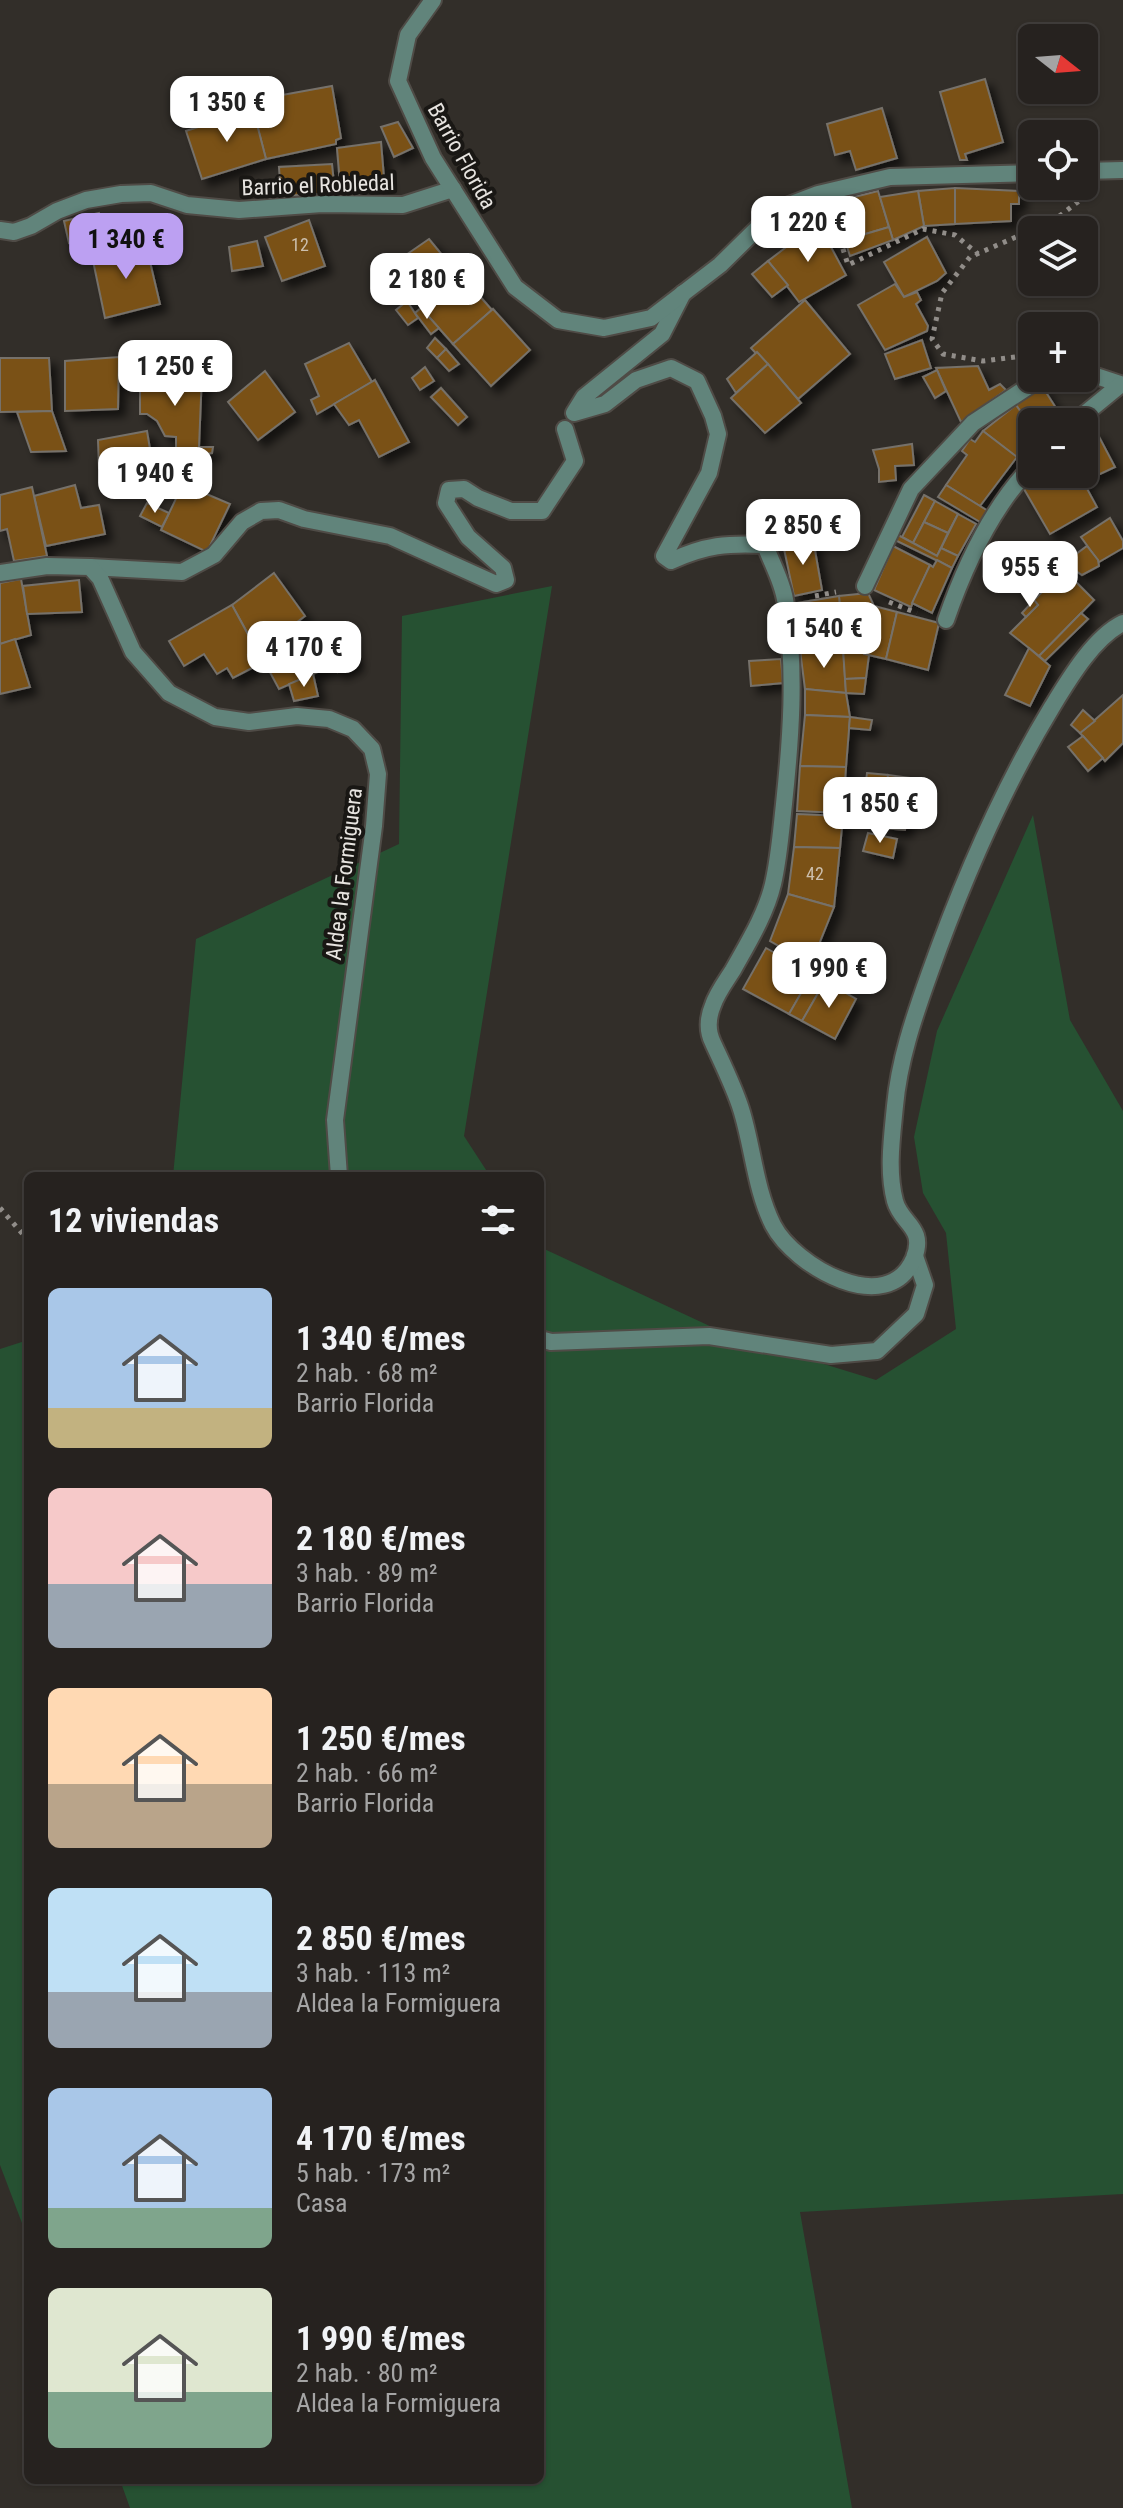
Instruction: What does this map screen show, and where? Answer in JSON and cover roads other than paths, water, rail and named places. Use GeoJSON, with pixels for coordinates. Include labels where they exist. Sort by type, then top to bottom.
{"type":"FeatureCollection","features":[{"type":"Feature","properties":{"kind":"street","name":"Barrio Florida"},"geometry":{"type":"LineString","coordinates":[[433,0],[408,35],[398,81],[433,158],[515,287],[558,320],[604,328],[651,318],[720,265],[776,210],[826,192],[890,177],[1018,173]]}},
{"type":"Feature","properties":{"kind":"street"},"geometry":{"type":"LineString","coordinates":[[1098,170],[1123,170]]}},
{"type":"Feature","properties":{"kind":"street","name":"Barrio el Robledal"},"geometry":{"type":"LineString","coordinates":[[0,230],[14,232],[86,200],[121,194],[151,193],[187,205],[239,210],[322,204],[403,205],[453,189]]}},
{"type":"Feature","properties":{"kind":"street"},"geometry":{"type":"LineString","coordinates":[[683,293],[662,334],[584,397],[574,413],[605,404],[636,380],[671,368],[697,381],[718,434],[709,473],[664,556],[671,561],[697,549],[731,543],[765,545],[786,601],[793,695],[773,885],[752,938],[713,1004],[709,1023],[710,1036],[742,1109],[763,1199],[774,1227],[798,1254],[822,1272],[849,1283],[878,1286],[902,1277],[915,1256],[917,1239],[913,1225],[896,1205],[890,1167],[895,1100],[910,1030],[983,837],[1033,738],[1071,676],[1110,629],[1123,623]]}},
{"type":"Feature","properties":{"kind":"street"},"geometry":{"type":"LineString","coordinates":[[1098,377],[1121,385]]}},
{"type":"Feature","properties":{"kind":"street"},"geometry":{"type":"LineString","coordinates":[[1092,408],[1121,385]]}},
{"type":"Feature","properties":{"kind":"street"},"geometry":{"type":"LineString","coordinates":[[865,586],[911,489],[973,423],[1020,392]]}},
{"type":"Feature","properties":{"kind":"street"},"geometry":{"type":"LineString","coordinates":[[0,573],[47,566],[182,572],[214,555],[242,522],[261,511],[279,510],[304,519],[390,536],[496,584],[506,580],[503,568],[468,537],[446,503],[449,490],[464,489],[511,511],[542,511],[575,461],[565,429]]}},
{"type":"Feature","properties":{"kind":"street"},"geometry":{"type":"LineString","coordinates":[[946,620],[959,583],[984,531],[1018,485]]}},
{"type":"Feature","properties":{"kind":"street","name":"Aldea la Formiguera"},"geometry":{"type":"LineString","coordinates":[[90,567],[100,578],[133,652],[169,693],[215,717],[249,722],[297,716],[329,719],[353,729],[372,749],[378,774],[374,826],[335,1120],[339,1172]]}},
{"type":"Feature","properties":{"kind":"street"},"geometry":{"type":"LineString","coordinates":[[544,1340],[709,1336],[831,1355],[877,1351],[916,1314],[925,1285],[915,1256]]}}]}
